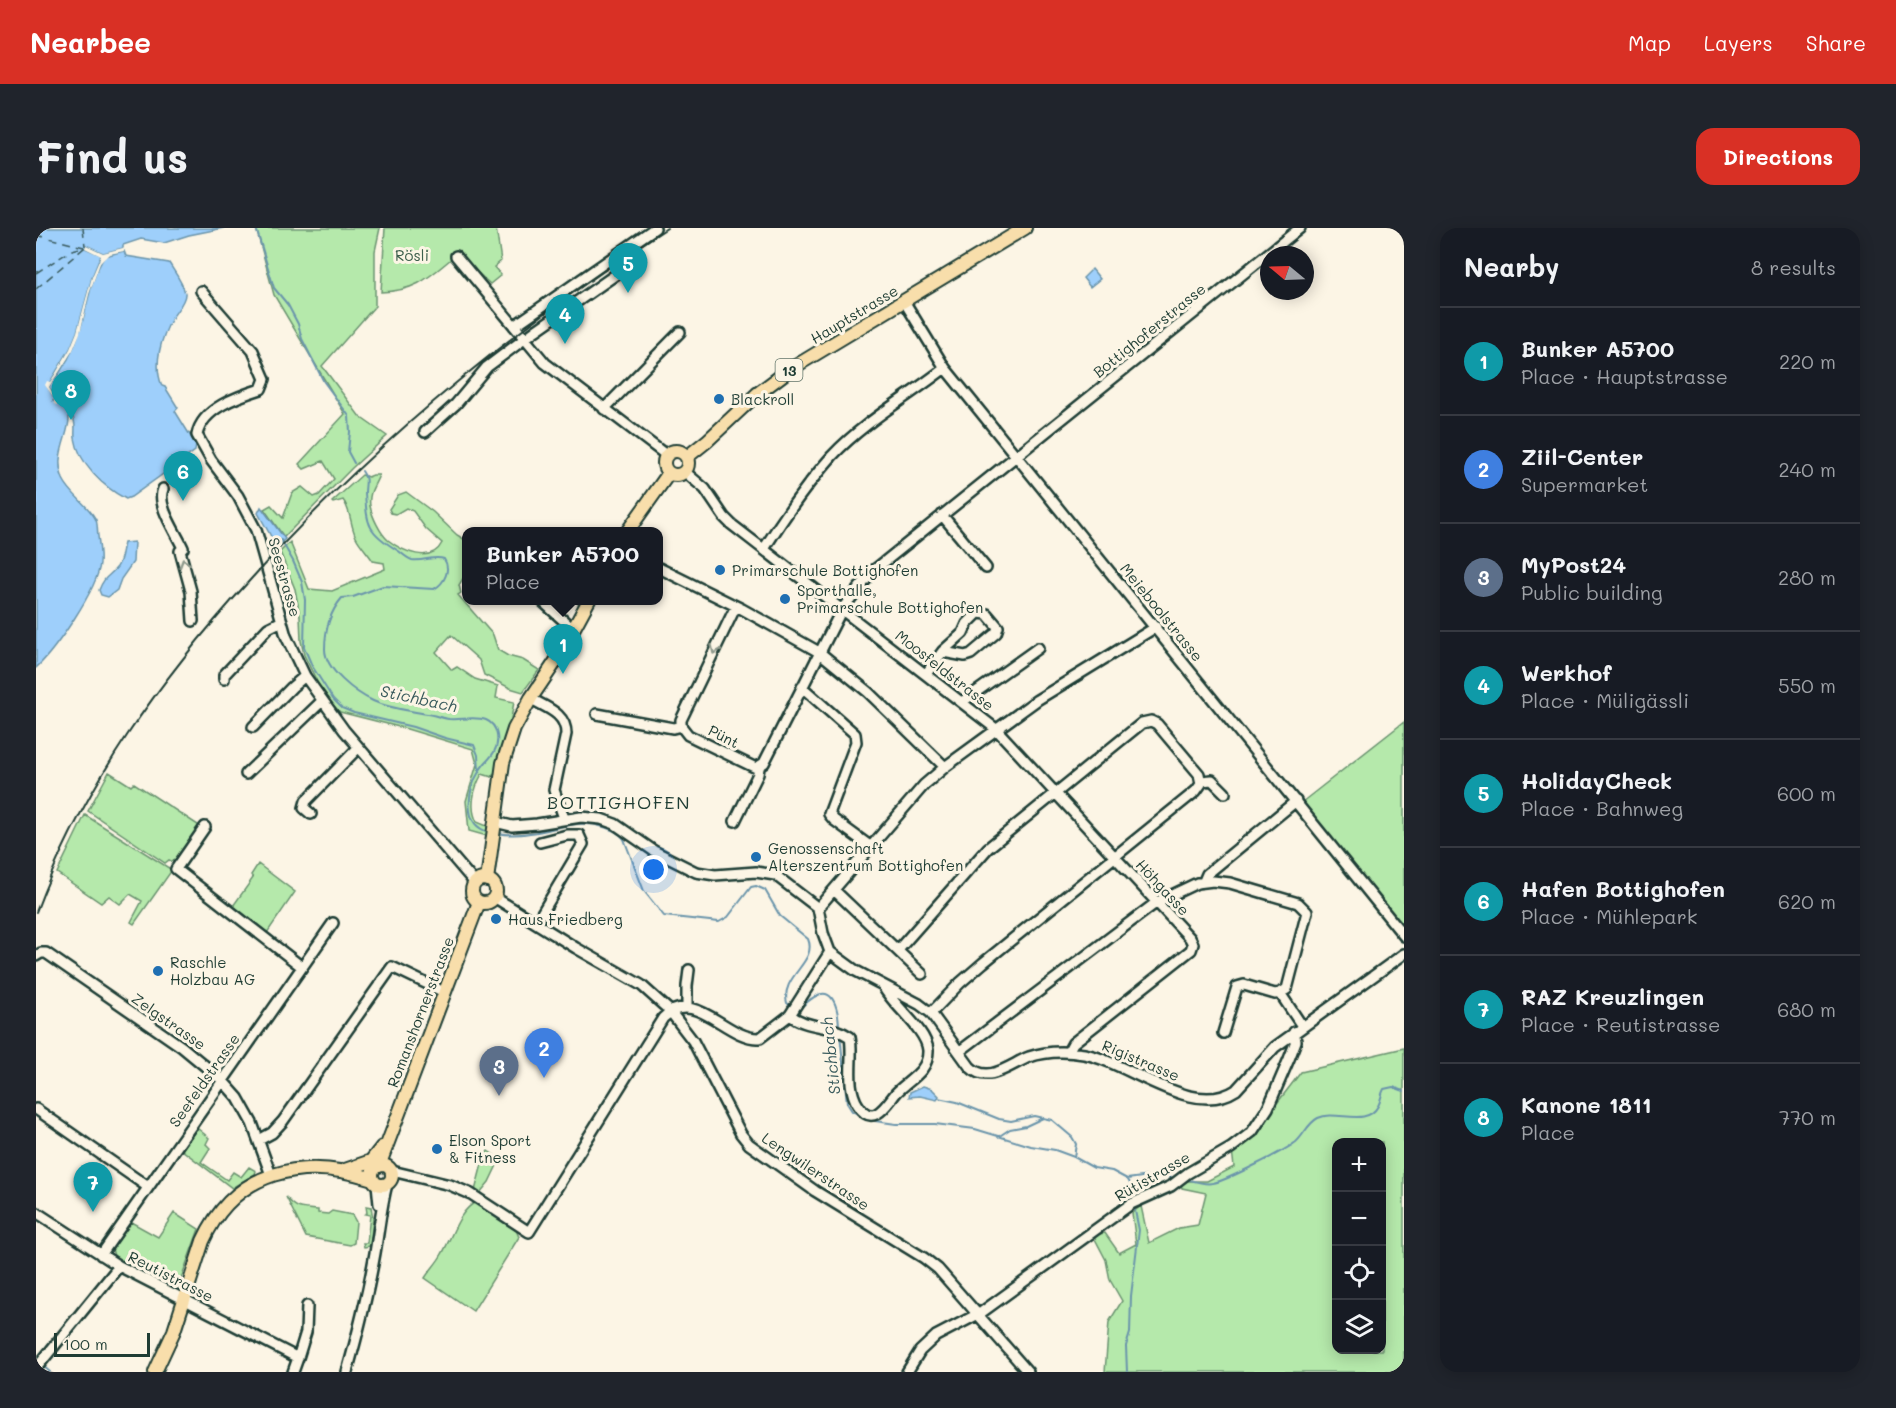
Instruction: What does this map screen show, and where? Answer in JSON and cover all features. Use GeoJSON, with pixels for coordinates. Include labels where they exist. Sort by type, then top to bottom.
{"type":"FeatureCollection","features":[{"type":"Feature","properties":{"kind":"main road","name":"Hauptstrasse"},"geometry":{"type":"LineString","coordinates":[[687,457],[757,394],[789,370],[1025,228]]}},
{"type":"Feature","properties":{"kind":"main road"},"geometry":{"type":"LineString","coordinates":[[677,451],[687,457],[688,466],[685,472],[675,476],[664,467],[666,455],[677,451]]}},
{"type":"Feature","properties":{"kind":"main road"},"geometry":{"type":"LineString","coordinates":[[630,527],[669,473]]}},
{"type":"Feature","properties":{"kind":"main road"},"geometry":{"type":"LineString","coordinates":[[487,879],[503,763],[514,729],[586,605]]}},
{"type":"Feature","properties":{"kind":"main road"},"geometry":{"type":"LineString","coordinates":[[501,781],[518,736],[548,678],[548,673]]}},
{"type":"Feature","properties":{"kind":"main road"},"geometry":{"type":"LineString","coordinates":[[480,879],[487,879],[495,888],[495,897],[488,903],[479,902],[472,895],[472,889],[480,879]]}},
{"type":"Feature","properties":{"kind":"main road","name":"Romanshornerstrasse"},"geometry":{"type":"LineString","coordinates":[[383,1175],[393,1131],[479,902]]}},
{"type":"Feature","properties":{"kind":"main road"},"geometry":{"type":"LineString","coordinates":[[348,1171],[371,1161],[393,1131]]}},
{"type":"Feature","properties":{"kind":"main road"},"geometry":{"type":"LineString","coordinates":[[155,1372],[174,1331],[198,1253],[209,1226],[235,1196],[271,1175],[303,1168],[383,1175]]}},
{"type":"Feature","properties":{"kind":"street"},"geometry":{"type":"LineString","coordinates":[[514,326],[655,228]]}},
{"type":"Feature","properties":{"kind":"street","name":"Bottighoferstrasse"},"geometry":{"type":"LineString","coordinates":[[819,652],[842,609],[873,572],[1300,228]]}},
{"type":"Feature","properties":{"kind":"street"},"geometry":{"type":"LineString","coordinates":[[456,256],[545,363],[666,455]]}},
{"type":"Feature","properties":{"kind":"street"},"geometry":{"type":"LineString","coordinates":[[425,432],[456,404],[487,367],[524,338],[628,266]]}},
{"type":"Feature","properties":{"kind":"street","name":"Seestrasse"},"geometry":{"type":"LineString","coordinates":[[201,291],[253,351],[265,380],[261,389],[237,397],[215,411],[200,427],[197,435],[211,460],[238,496],[256,530],[290,646],[305,676],[358,748],[475,883]]}},
{"type":"Feature","properties":{"kind":"street","name":"Meieboolstrasse"},"geometry":{"type":"LineString","coordinates":[[904,301],[945,368],[1404,936]]}},
{"type":"Feature","properties":{"kind":"street"},"geometry":{"type":"LineString","coordinates":[[604,409],[680,332]]}},
{"type":"Feature","properties":{"kind":"street"},"geometry":{"type":"LineString","coordinates":[[764,549],[832,456],[864,428],[945,368]]}},
{"type":"Feature","properties":{"kind":"street","name":"Moosfeldstrasse"},"geometry":{"type":"LineString","coordinates":[[685,472],[708,492],[728,521],[996,729]]}},
{"type":"Feature","properties":{"kind":"street"},"geometry":{"type":"LineString","coordinates":[[163,489],[160,495],[165,514],[183,548],[180,551],[192,591],[193,621]]}},
{"type":"Feature","properties":{"kind":"street"},"geometry":{"type":"LineString","coordinates":[[942,515],[986,568]]}},
{"type":"Feature","properties":{"kind":"street"},"geometry":{"type":"LineString","coordinates":[[663,570],[736,606],[819,652],[868,692],[945,767]]}},
{"type":"Feature","properties":{"kind":"street"},"geometry":{"type":"LineString","coordinates":[[547,605],[573,629]]}},
{"type":"Feature","properties":{"kind":"street"},"geometry":{"type":"LineString","coordinates":[[597,714],[673,728],[681,726],[681,720],[736,606]]}},
{"type":"Feature","properties":{"kind":"street"},"geometry":{"type":"LineString","coordinates":[[926,674],[943,652],[963,633],[966,624],[978,613],[987,614],[996,624],[998,630],[996,633],[967,656],[943,652]]}},
{"type":"Feature","properties":{"kind":"street"},"geometry":{"type":"LineString","coordinates":[[224,679],[224,675],[268,628],[282,621]]}},
{"type":"Feature","properties":{"kind":"street"},"geometry":{"type":"LineString","coordinates":[[818,908],[924,785],[945,767],[1037,700],[1155,627]]}},
{"type":"Feature","properties":{"kind":"street"},"geometry":{"type":"LineString","coordinates":[[962,702],[1038,648]]}},
{"type":"Feature","properties":{"kind":"street"},"geometry":{"type":"LineString","coordinates":[[735,821],[759,768],[764,763],[819,652]]}},
{"type":"Feature","properties":{"kind":"street"},"geometry":{"type":"LineString","coordinates":[[253,727],[291,687],[305,676]]}},
{"type":"Feature","properties":{"kind":"street"},"geometry":{"type":"LineString","coordinates":[[802,687],[855,734],[855,742],[829,814],[871,847]]}},
{"type":"Feature","properties":{"kind":"street"},"geometry":{"type":"LineString","coordinates":[[246,774],[322,701]]}},
{"type":"Feature","properties":{"kind":"street"},"geometry":{"type":"LineString","coordinates":[[536,701],[558,714],[566,726],[554,790],[564,818]]}},
{"type":"Feature","properties":{"kind":"street"},"geometry":{"type":"LineString","coordinates":[[898,950],[988,848],[1142,723],[1148,720],[1157,724],[1199,774],[1201,781],[1196,791],[960,983],[931,1012]]}},
{"type":"Feature","properties":{"kind":"street","name":"Pünt"},"geometry":{"type":"LineString","coordinates":[[681,726],[688,735],[751,767],[759,768]]}},
{"type":"Feature","properties":{"kind":"street","name":"Höhgasse"},"geometry":{"type":"LineString","coordinates":[[996,729],[1190,938],[1192,944],[1191,950],[1072,1043],[1068,1052]]}},
{"type":"Feature","properties":{"kind":"street"},"geometry":{"type":"LineString","coordinates":[[311,814],[304,808],[306,801],[358,748]]}},
{"type":"Feature","properties":{"kind":"street"},"geometry":{"type":"LineString","coordinates":[[1201,781],[1212,780],[1225,793]]}},
{"type":"Feature","properties":{"kind":"street"},"geometry":{"type":"LineString","coordinates":[[1204,881],[1207,874],[1296,801]]}},
{"type":"Feature","properties":{"kind":"street"},"geometry":{"type":"LineString","coordinates":[[383,1175],[444,1183],[471,1194],[529,1232],[663,1018],[670,1011],[687,1007],[752,1038],[763,1036],[794,1009],[830,952],[818,908],[775,875],[756,872],[701,874],[654,851],[608,821],[592,817],[564,818],[495,829]]}},
{"type":"Feature","properties":{"kind":"street"},"geometry":{"type":"LineString","coordinates":[[205,827],[176,869],[302,967]]}},
{"type":"Feature","properties":{"kind":"street"},"geometry":{"type":"LineString","coordinates":[[536,923],[583,844],[579,835],[573,834],[540,842]]}},
{"type":"Feature","properties":{"kind":"street"},"geometry":{"type":"LineString","coordinates":[[960,1052],[1157,902],[1204,881],[1224,882],[1248,888],[1298,903],[1305,908],[1306,918],[1288,986],[1280,993]]}},
{"type":"Feature","properties":{"kind":"street"},"geometry":{"type":"LineString","coordinates":[[834,890],[922,974]]}},
{"type":"Feature","properties":{"kind":"street","name":"Lengwilerstrasse"},"geometry":{"type":"LineString","coordinates":[[495,897],[641,985],[670,1011],[693,1041],[741,1134],[749,1144],[816,1191],[924,1257],[950,1281],[1028,1372]]}},
{"type":"Feature","properties":{"kind":"street","name":"Seefeldstrasse"},"geometry":{"type":"LineString","coordinates":[[101,1255],[333,923]]}},
{"type":"Feature","properties":{"kind":"street","name":"Rigistrasse"},"geometry":{"type":"LineString","coordinates":[[830,952],[856,971],[931,1012],[973,1071],[986,1075],[1029,1057],[1052,1052],[1068,1052],[1099,1058],[1186,1095],[1214,1098],[1230,1095],[1275,1047],[1404,954]]}},
{"type":"Feature","properties":{"kind":"street","name":"Zelgstrasse"},"geometry":{"type":"LineString","coordinates":[[36,956],[46,953],[182,1047],[222,1080],[244,1107],[271,1175]]}},
{"type":"Feature","properties":{"kind":"street"},"geometry":{"type":"LineString","coordinates":[[259,1140],[272,1133],[283,1121],[392,968],[444,992]]}},
{"type":"Feature","properties":{"kind":"street"},"geometry":{"type":"LineString","coordinates":[[687,1007],[689,970]]}},
{"type":"Feature","properties":{"kind":"street"},"geometry":{"type":"LineString","coordinates":[[1223,1033],[1237,987],[1244,985],[1280,993],[1302,1026]]}},
{"type":"Feature","properties":{"kind":"street"},"geometry":{"type":"LineString","coordinates":[[794,1009],[801,1022],[848,1035],[851,1040],[849,1061],[856,1103],[868,1113],[877,1114],[884,1111],[896,1093],[923,1070],[928,1049],[923,1038],[888,996],[883,986]]}},
{"type":"Feature","properties":{"kind":"street","name":"Rütistrasse"},"geometry":{"type":"LineString","coordinates":[[907,1372],[920,1351],[936,1336],[979,1314],[1133,1203],[1177,1182],[1242,1140],[1261,1121],[1296,1041],[1294,1032]]}},
{"type":"Feature","properties":{"kind":"street"},"geometry":{"type":"LineString","coordinates":[[36,1109],[148,1187]]}},
{"type":"Feature","properties":{"kind":"street","name":"Romanshornerstrasse"},"geometry":{"type":"LineString","coordinates":[[347,1372],[362,1316],[375,1252],[383,1175]]}},
{"type":"Feature","properties":{"kind":"street","name":"Reutistrasse"},"geometry":{"type":"LineString","coordinates":[[36,1212],[118,1266],[298,1358]]}},
{"type":"Feature","properties":{"kind":"street"},"geometry":{"type":"LineString","coordinates":[[40,1363],[118,1266]]}},
{"type":"Feature","properties":{"kind":"street"},"geometry":{"type":"LineString","coordinates":[[293,1372],[306,1332],[307,1306]]}},
{"type":"Feature","properties":{"kind":"green space"},"geometry":{"type":"Polygon","coordinates":[[[256,228],[380,228],[375,251],[375,306],[322,366],[360,417],[387,436],[284,537],[264,509],[271,505],[283,518],[292,493],[302,487],[314,497],[319,495],[334,479],[323,461],[304,469],[299,464],[345,414],[274,295],[256,228]]]}},
{"type":"Feature","properties":{"kind":"green space","name":"Rösli"},"geometry":{"type":"Polygon","coordinates":[[[385,228],[496,228],[501,261],[494,267],[501,275],[490,284],[476,271],[472,273],[457,254],[423,281],[405,289],[381,292],[385,228]]]}},
{"type":"Feature","properties":{"kind":"green space"},"geometry":{"type":"Polygon","coordinates":[[[362,475],[368,477],[379,475],[371,493],[370,506],[379,529],[394,544],[408,552],[424,555],[437,550],[442,543],[426,529],[413,511],[406,508],[396,514],[391,513],[389,509],[398,495],[406,492],[433,512],[462,538],[462,580],[459,585],[461,593],[458,595],[462,600],[462,605],[467,605],[493,635],[498,650],[508,656],[523,660],[539,670],[523,692],[484,675],[479,660],[451,635],[436,652],[452,670],[457,667],[475,679],[498,686],[496,698],[514,702],[510,724],[495,772],[492,777],[482,774],[473,798],[473,810],[477,822],[487,826],[487,836],[469,831],[466,801],[477,764],[473,749],[340,712],[324,696],[304,655],[295,589],[280,552],[290,542],[309,589],[332,591],[385,569],[384,563],[373,561],[358,540],[348,508],[343,500],[332,502],[362,475]]]}},
{"type":"Feature","properties":{"kind":"green space"},"geometry":{"type":"Polygon","coordinates":[[[1404,722],[1404,930],[1302,802],[1404,722]]]}},
{"type":"Feature","properties":{"kind":"green space"},"geometry":{"type":"Polygon","coordinates":[[[109,772],[131,786],[134,783],[201,827],[175,863],[169,860],[165,863],[88,811],[109,772]]]}},
{"type":"Feature","properties":{"kind":"green space"},"geometry":{"type":"Polygon","coordinates":[[[85,815],[172,870],[134,924],[131,922],[142,901],[130,894],[120,904],[109,896],[101,903],[57,873],[85,815]]]}},
{"type":"Feature","properties":{"kind":"green space"},"geometry":{"type":"Polygon","coordinates":[[[258,864],[295,892],[267,933],[233,906],[253,878],[251,875],[258,864]]]}},
{"type":"Feature","properties":{"kind":"green space"},"geometry":{"type":"Polygon","coordinates":[[[1404,1048],[1404,1372],[1105,1372],[1109,1322],[1122,1301],[1110,1280],[1106,1260],[1093,1235],[1105,1233],[1119,1253],[1136,1244],[1132,1213],[1141,1206],[1149,1243],[1179,1228],[1198,1225],[1206,1193],[1182,1188],[1180,1181],[1207,1181],[1234,1167],[1232,1150],[1258,1128],[1301,1072],[1404,1048]]]}},
{"type":"Feature","properties":{"kind":"green space"},"geometry":{"type":"Polygon","coordinates":[[[197,1128],[209,1138],[206,1144],[210,1148],[201,1162],[227,1180],[233,1172],[241,1177],[249,1167],[256,1171],[255,1174],[232,1188],[182,1150],[197,1128]]]}},
{"type":"Feature","properties":{"kind":"green space"},"geometry":{"type":"Polygon","coordinates":[[[488,1151],[500,1159],[489,1182],[479,1194],[475,1191],[483,1160],[488,1151]]]}},
{"type":"Feature","properties":{"kind":"green space"},"geometry":{"type":"Polygon","coordinates":[[[286,1197],[297,1207],[318,1210],[318,1213],[328,1214],[332,1211],[352,1215],[356,1222],[354,1243],[350,1245],[306,1237],[286,1197]]]}},
{"type":"Feature","properties":{"kind":"green space"},"geometry":{"type":"Polygon","coordinates":[[[476,1202],[516,1230],[519,1237],[473,1311],[425,1278],[442,1254],[464,1212],[476,1202]]]}},
{"type":"Feature","properties":{"kind":"green space"},"geometry":{"type":"Polygon","coordinates":[[[366,1206],[371,1207],[373,1218],[370,1246],[364,1247],[363,1243],[367,1243],[370,1215],[365,1214],[367,1213],[366,1206]]]}},
{"type":"Feature","properties":{"kind":"green space"},"geometry":{"type":"Polygon","coordinates":[[[174,1213],[199,1229],[179,1284],[154,1279],[114,1256],[112,1249],[131,1222],[158,1237],[174,1213]]]}},
{"type":"Feature","properties":{"kind":"water"},"geometry":{"type":"Polygon","coordinates":[[[36,228],[224,228],[164,243],[141,239],[123,245],[123,248],[103,253],[86,245],[85,248],[101,255],[92,277],[77,332],[48,388],[55,399],[53,401],[60,403],[49,387],[74,346],[93,282],[105,256],[124,251],[126,256],[169,263],[182,285],[185,296],[168,326],[162,343],[158,360],[159,378],[178,408],[175,411],[196,445],[195,451],[126,499],[109,488],[87,466],[77,448],[74,419],[72,416],[69,417],[60,470],[66,484],[96,520],[100,563],[92,588],[84,603],[54,648],[36,668],[36,228]]]}},
{"type":"Feature","properties":{"kind":"water"},"geometry":{"type":"Polygon","coordinates":[[[1092,269],[1100,279],[1090,287],[1083,278],[1092,269]]]}},
{"type":"Feature","properties":{"kind":"water"},"geometry":{"type":"Polygon","coordinates":[[[261,507],[285,539],[277,547],[258,513],[261,507]]]}},
{"type":"Feature","properties":{"kind":"water"},"geometry":{"type":"Polygon","coordinates":[[[134,542],[133,562],[121,579],[117,590],[108,597],[101,595],[99,590],[101,585],[119,564],[124,543],[134,542]]]}},
{"type":"Feature","properties":{"kind":"water"},"geometry":{"type":"Polygon","coordinates":[[[923,1086],[932,1089],[939,1096],[937,1100],[920,1096],[909,1097],[910,1092],[923,1086]]]}},
{"type":"Feature","properties":{"kind":"pier"},"geometry":{"type":"Polygon","coordinates":[[[86,245],[103,253],[123,248],[124,251],[109,254],[100,263],[89,294],[80,333],[73,350],[49,387],[60,400],[57,405],[45,385],[47,381],[50,382],[70,349],[92,277],[101,256],[85,248],[86,245]]]}},
{"type":"Feature","properties":{"kind":"waterway","name":"Stichbach"},"geometry":{"type":"LineString","coordinates":[[256,228],[274,288],[288,305],[324,382],[349,416],[348,452],[354,463]]}},
{"type":"Feature","properties":{"kind":"waterway","name":"Stichbach"},"geometry":{"type":"LineString","coordinates":[[362,471],[366,479],[368,521],[375,533],[387,544],[412,560],[444,559],[447,571],[441,583],[434,589],[383,586],[353,597],[342,598],[327,628],[326,657],[343,680],[379,704],[449,719],[473,718],[490,722],[497,734],[496,748],[476,778],[470,796],[474,822],[489,832]]}},
{"type":"Feature","properties":{"kind":"waterway"},"geometry":{"type":"LineString","coordinates":[[281,540],[302,582],[305,600],[304,647],[312,666],[333,699],[342,708],[354,713],[474,745],[478,755],[479,770]]}},
{"type":"Feature","properties":{"kind":"waterway","name":"Stichbach"},"geometry":{"type":"LineString","coordinates":[[497,833],[540,832],[576,824],[604,827],[615,832],[624,839],[644,891],[664,916],[719,922],[728,917],[751,887],[756,886],[765,890],[780,916],[808,939],[810,947],[808,955],[793,977],[786,993],[787,1003],[791,1006]]}},
{"type":"Feature","properties":{"kind":"waterway","name":"Stichbach"},"geometry":{"type":"LineString","coordinates":[[800,1008],[816,996],[828,995],[835,1004],[839,1029]]}},
{"type":"Feature","properties":{"kind":"waterway","name":"Stichbach"},"geometry":{"type":"LineString","coordinates":[[840,1034],[847,1103],[852,1111],[868,1120],[975,1129],[1031,1146],[1055,1150],[1094,1168],[1112,1171],[1127,1179],[1157,1175],[1177,1178]]}},
{"type":"Feature","properties":{"kind":"waterway","name":"Stichbach"},"geometry":{"type":"LineString","coordinates":[[1186,1179],[1206,1184],[1230,1177],[1296,1142],[1318,1118],[1333,1115],[1366,1116],[1378,1106],[1384,1089],[1393,1087],[1404,1091]]}},
{"type":"Feature","properties":{"kind":"waterway"},"geometry":{"type":"LineString","coordinates":[[938,1098],[957,1102],[999,1119],[1011,1121],[1034,1116],[1052,1120],[1072,1137],[1076,1144],[1074,1157]]}},
{"type":"Feature","properties":{"kind":"waterway"},"geometry":{"type":"LineString","coordinates":[[998,1137],[1010,1129],[1026,1126],[1043,1118]]}},
{"type":"Feature","properties":{"kind":"waterway"},"geometry":{"type":"LineString","coordinates":[[1128,1180],[1133,1188],[1134,1200]]}},
{"type":"Feature","properties":{"kind":"waterway"},"geometry":{"type":"LineString","coordinates":[[1127,1372],[1126,1346],[1130,1333],[1131,1296],[1139,1230],[1134,1206]]}},
{"type":"Feature","properties":{"kind":"waterway"},"geometry":{"type":"LineString","coordinates":[[43,1366],[50,1372]]}},
{"type":"Feature","properties":{"kind":"ferry route"},"geometry":{"type":"LineString","coordinates":[[83,228],[85,246]]}},
{"type":"Feature","properties":{"kind":"ferry route"},"geometry":{"type":"LineString","coordinates":[[36,235],[84,247]]}},
{"type":"Feature","properties":{"kind":"ferry route"},"geometry":{"type":"LineString","coordinates":[[36,273],[72,250],[84,247]]}},
{"type":"Feature","properties":{"kind":"ferry route"},"geometry":{"type":"LineString","coordinates":[[36,289],[85,247]]}},
{"type":"Feature","properties":{"kind":"railway"},"geometry":{"type":"LineString","coordinates":[[36,912],[77,820],[127,735],[186,655],[251,579],[346,481],[447,390],[555,306],[667,228]]}},
{"type":"Feature","properties":{"kind":"place","name":"HolidayCheck"},"geometry":{"type":"Point","coordinates":[628,293]}},
{"type":"Feature","properties":{"kind":"place","name":"Werkhof"},"geometry":{"type":"Point","coordinates":[565,344]}},
{"type":"Feature","properties":{"kind":"place","name":"Blackroll"},"geometry":{"type":"Point","coordinates":[719,399]}},
{"type":"Feature","properties":{"kind":"place","name":"Kanone 1811"},"geometry":{"type":"Point","coordinates":[71,420]}},
{"type":"Feature","properties":{"kind":"place","name":"Hafen Bottighofen"},"geometry":{"type":"Point","coordinates":[183,501]}},
{"type":"Feature","properties":{"kind":"place","name":"Primarschule Bottighofen"},"geometry":{"type":"Point","coordinates":[720,570]}},
{"type":"Feature","properties":{"kind":"place","name":"Sporthalle, Primarschule Bottighofen"},"geometry":{"type":"Point","coordinates":[785,599]}},
{"type":"Feature","properties":{"kind":"place","name":"Bunker A5700"},"geometry":{"type":"Point","coordinates":[563,674]}},
{"type":"Feature","properties":{"kind":"place","name":"Genossenschaft Alterszentrum Bottighofen"},"geometry":{"type":"Point","coordinates":[756,857]}},
{"type":"Feature","properties":{"kind":"place","name":"Haus Friedberg"},"geometry":{"type":"Point","coordinates":[496,919]}},
{"type":"Feature","properties":{"kind":"place","name":"Raschle Holzbau AG"},"geometry":{"type":"Point","coordinates":[158,971]}},
{"type":"Feature","properties":{"kind":"place","name":"Ziil-Center"},"geometry":{"type":"Point","coordinates":[544,1078]}},
{"type":"Feature","properties":{"kind":"place","name":"MyPost24"},"geometry":{"type":"Point","coordinates":[499,1096]}},
{"type":"Feature","properties":{"kind":"place","name":"Elson Sport & Fitness"},"geometry":{"type":"Point","coordinates":[437,1149]}},
{"type":"Feature","properties":{"kind":"place","name":"RAZ Kreuzlingen"},"geometry":{"type":"Point","coordinates":[93,1212]}},
{"type":"Feature","properties":{"kind":"district","name":"BOTTIGHOFEN"},"geometry":{"type":"Point","coordinates":[619,802]}}]}
